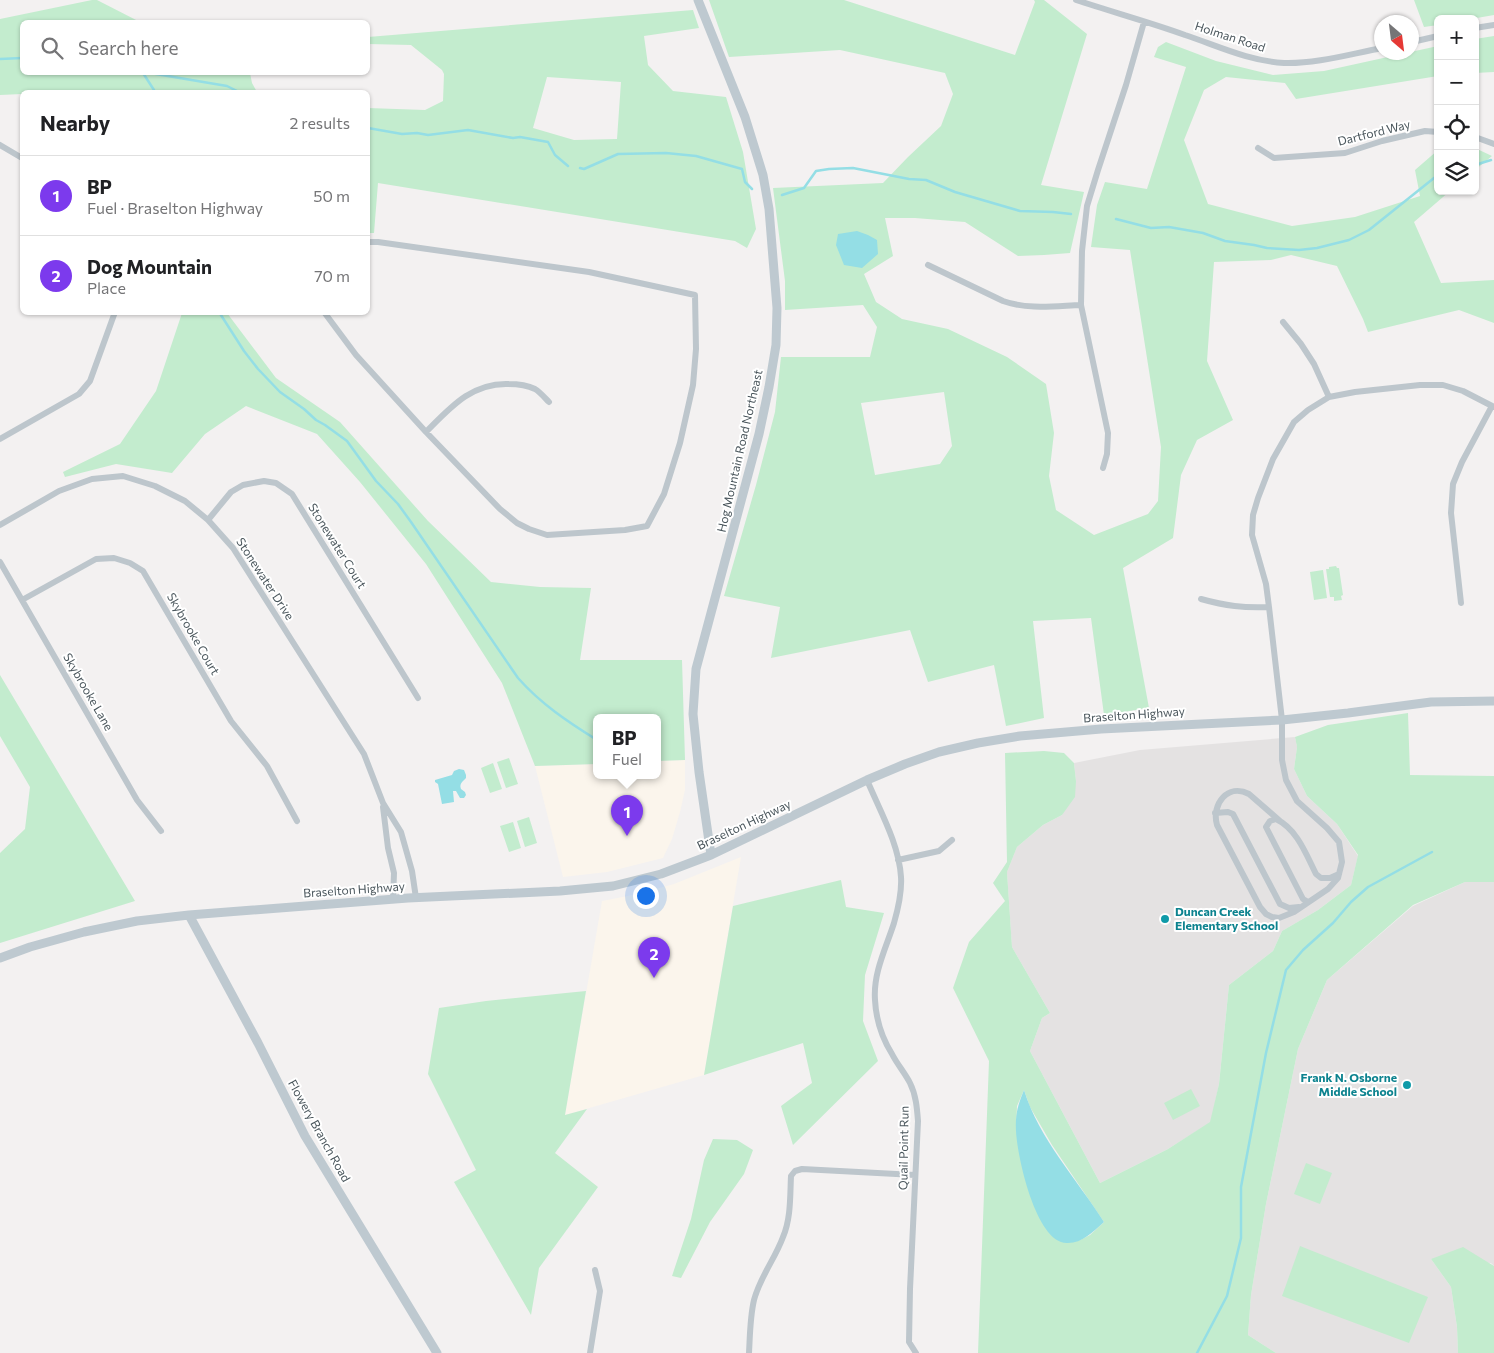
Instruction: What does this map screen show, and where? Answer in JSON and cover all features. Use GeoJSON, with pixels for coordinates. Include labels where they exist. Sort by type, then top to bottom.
{"type":"FeatureCollection","features":[{"type":"Feature","properties":{"kind":"main road","name":"Hog Mountain Road Northeast"},"geometry":{"type":"LineString","coordinates":[[698,0],[741,108],[763,175],[769,209],[777,308],[776,345],[759,434],[696,669],[694,714],[699,772],[710,855]]}},
{"type":"Feature","properties":{"kind":"main road","name":"Braselton Highway"},"geometry":{"type":"LineString","coordinates":[[0,958],[30,947],[84,932],[137,921],[189,915],[416,898],[560,891],[613,886],[661,874],[710,855],[867,780],[905,764],[939,752],[978,743],[1020,736],[1133,727],[1282,720],[1348,714],[1431,702],[1494,700]]}},
{"type":"Feature","properties":{"kind":"main road","name":"Flowery Branch Road"},"geometry":{"type":"LineString","coordinates":[[189,915],[258,1043],[304,1136],[437,1353]]}},
{"type":"Feature","properties":{"kind":"street","name":"Holman Road"},"geometry":{"type":"LineString","coordinates":[[1076,0],[1258,60],[1285,63],[1322,60],[1374,50]]}},
{"type":"Feature","properties":{"kind":"street"},"geometry":{"type":"LineString","coordinates":[[1103,468],[1107,454],[1108,433],[1080,305],[1082,251],[1087,206],[1144,22]]}},
{"type":"Feature","properties":{"kind":"street"},"geometry":{"type":"LineString","coordinates":[[1479,27],[1494,24]]}},
{"type":"Feature","properties":{"kind":"street"},"geometry":{"type":"LineString","coordinates":[[1419,40],[1434,37]]}},
{"type":"Feature","properties":{"kind":"street","name":"Dartford Way"},"geometry":{"type":"LineString","coordinates":[[1258,148],[1274,158],[1345,153],[1382,141],[1425,132],[1434,132]]}},
{"type":"Feature","properties":{"kind":"street"},"geometry":{"type":"LineString","coordinates":[[1479,138],[1494,144]]}},
{"type":"Feature","properties":{"kind":"street"},"geometry":{"type":"LineString","coordinates":[[0,144],[20,157]]}},
{"type":"Feature","properties":{"kind":"street"},"geometry":{"type":"LineString","coordinates":[[326,315],[356,355],[426,432],[500,509],[517,523],[529,529],[547,534],[625,530],[647,526],[664,494],[680,443],[693,385],[696,349],[695,295],[589,272],[370,242]]}},
{"type":"Feature","properties":{"kind":"street"},"geometry":{"type":"LineString","coordinates":[[928,265],[1014,305],[1080,305]]}},
{"type":"Feature","properties":{"kind":"street"},"geometry":{"type":"LineString","coordinates":[[0,439],[79,394],[90,381],[114,315]]}},
{"type":"Feature","properties":{"kind":"street"},"geometry":{"type":"LineString","coordinates":[[1283,322],[1314,364],[1330,397]]}},
{"type":"Feature","properties":{"kind":"street"},"geometry":{"type":"LineString","coordinates":[[426,432],[457,402],[476,390],[498,384],[518,384],[535,389],[549,402]]}},
{"type":"Feature","properties":{"kind":"street"},"geometry":{"type":"LineString","coordinates":[[1339,874],[1330,878],[1321,878],[1316,874],[1293,833],[1249,794],[1243,791],[1228,794],[1220,800],[1215,813],[1217,825],[1260,907],[1266,914],[1280,918],[1294,912],[1328,889],[1338,878],[1339,874],[1342,862],[1338,842],[1327,828],[1310,815],[1297,801],[1286,780],[1282,760],[1282,720],[1266,584],[1252,536],[1253,516],[1258,498],[1273,459],[1294,422],[1308,410],[1330,397],[1354,392],[1420,385],[1443,385],[1463,391],[1493,406],[1462,462],[1454,484],[1451,513],[1462,603]]}},
{"type":"Feature","properties":{"kind":"street","name":"Stonewater Drive"},"geometry":{"type":"LineString","coordinates":[[0,525],[59,491],[92,479],[123,476],[155,486],[185,501],[208,520],[233,548],[364,754],[383,803],[401,832],[412,871],[416,898]]}},
{"type":"Feature","properties":{"kind":"street","name":"Stonewater Court"},"geometry":{"type":"LineString","coordinates":[[208,520],[231,492],[243,485],[264,481],[276,483],[292,494],[418,698]]}},
{"type":"Feature","properties":{"kind":"street","name":"Skybrooke Court"},"geometry":{"type":"LineString","coordinates":[[22,600],[96,560],[114,558],[130,563],[143,571],[231,721],[267,766],[297,821]]}},
{"type":"Feature","properties":{"kind":"street","name":"Skybrooke Lane"},"geometry":{"type":"LineString","coordinates":[[0,562],[137,800],[161,831]]}},
{"type":"Feature","properties":{"kind":"street"},"geometry":{"type":"LineString","coordinates":[[1201,599],[1246,608],[1269,607]]}},
{"type":"Feature","properties":{"kind":"street","name":"Quail Point Run"},"geometry":{"type":"LineString","coordinates":[[867,780],[887,827],[898,860],[901,878],[900,896],[894,921],[876,975],[874,998],[877,1020],[884,1040],[910,1083],[916,1101],[918,1121],[909,1342],[916,1353]]}},
{"type":"Feature","properties":{"kind":"street","name":"Stonewater Drive"},"geometry":{"type":"LineString","coordinates":[[383,803],[388,848],[394,873],[393,900]]}},
{"type":"Feature","properties":{"kind":"street"},"geometry":{"type":"LineString","coordinates":[[1215,813],[1228,812],[1233,814],[1280,904],[1289,908],[1300,907]]}},
{"type":"Feature","properties":{"kind":"street"},"geometry":{"type":"LineString","coordinates":[[1280,821],[1276,819],[1270,821],[1266,827],[1303,898],[1308,902]]}},
{"type":"Feature","properties":{"kind":"street"},"geometry":{"type":"LineString","coordinates":[[898,860],[939,851],[952,840]]}},
{"type":"Feature","properties":{"kind":"street"},"geometry":{"type":"LineString","coordinates":[[749,1353],[754,1300],[764,1274],[783,1238],[789,1218],[791,1176],[795,1171],[802,1169],[915,1175]]}},
{"type":"Feature","properties":{"kind":"street"},"geometry":{"type":"LineString","coordinates":[[590,1353],[600,1291],[595,1270]]}},
{"type":"Feature","properties":{"kind":"shaded area"},"geometry":{"type":"Polygon","coordinates":[[[1295,737],[1297,747],[1294,769],[1307,796],[1337,824],[1358,856],[1351,885],[1318,910],[1282,931],[1273,951],[1229,985],[1219,1084],[1211,1122],[1168,1149],[1100,1183],[1030,1051],[1042,1018],[1050,1013],[1012,947],[1007,872],[1017,847],[1043,825],[1062,815],[1076,781],[1074,763],[1140,750],[1295,737]]]}},
{"type":"Feature","properties":{"kind":"shaded area"},"geometry":{"type":"Polygon","coordinates":[[[685,760],[685,790],[672,839],[663,858],[607,872],[563,877],[535,766],[593,764],[593,779],[661,779],[661,761],[685,760]]]}},
{"type":"Feature","properties":{"kind":"shaded area"},"geometry":{"type":"Polygon","coordinates":[[[741,857],[704,1075],[565,1115],[602,901],[674,884],[741,857]]]}},
{"type":"Feature","properties":{"kind":"shaded area"},"geometry":{"type":"Polygon","coordinates":[[[1465,882],[1494,882],[1494,1266],[1491,1263],[1431,1259],[1451,1287],[1457,1327],[1458,1353],[1276,1353],[1248,1335],[1251,1295],[1266,1204],[1298,1049],[1327,980],[1413,906],[1465,882]]]}},
{"type":"Feature","properties":{"kind":"green space"},"geometry":{"type":"Polygon","coordinates":[[[97,0],[136,20],[20,20],[20,75],[250,75],[256,90],[20,90],[20,94],[0,95],[0,19],[97,0]]]}},
{"type":"Feature","properties":{"kind":"green space"},"geometry":{"type":"Polygon","coordinates":[[[709,0],[844,0],[1015,55],[1035,2],[1034,0],[1044,0],[1087,34],[1041,185],[1084,192],[1070,253],[1018,256],[965,222],[885,218],[893,256],[864,274],[876,302],[902,319],[948,329],[1007,357],[1046,384],[1054,433],[1049,476],[1056,510],[1094,535],[1148,514],[1158,501],[1161,447],[1130,250],[1091,247],[1097,205],[1105,182],[1147,189],[1186,67],[1154,57],[1158,47],[1166,42],[1216,61],[1273,75],[1324,71],[1374,60],[1419,60],[1419,50],[1434,47],[1434,77],[1296,99],[1285,83],[1226,77],[1204,90],[1184,140],[1208,204],[1292,226],[1355,217],[1420,196],[1415,170],[1434,153],[1434,195],[1445,195],[1414,222],[1441,283],[1494,280],[1494,323],[1459,310],[1368,332],[1337,266],[1291,255],[1271,260],[1214,262],[1207,361],[1233,420],[1197,440],[1181,475],[1173,538],[1123,568],[1149,708],[1104,715],[1091,618],[1033,621],[1044,718],[1006,726],[994,665],[928,682],[910,630],[771,658],[780,607],[724,596],[775,412],[781,357],[870,357],[877,327],[863,305],[785,310],[785,281],[773,188],[883,183],[941,126],[953,94],[945,73],[840,50],[729,57],[709,0]],[[944,392],[861,403],[875,475],[940,464],[952,446],[944,392]]]}},
{"type":"Feature","properties":{"kind":"green space"},"geometry":{"type":"Polygon","coordinates":[[[1414,0],[1494,0],[1494,15],[1479,18],[1479,15],[1434,15],[1434,26],[1424,27],[1414,0]]]}},
{"type":"Feature","properties":{"kind":"green space"},"geometry":{"type":"Polygon","coordinates":[[[693,10],[699,28],[644,36],[648,65],[673,91],[726,97],[743,152],[756,229],[747,248],[735,241],[378,183],[374,233],[370,233],[370,108],[425,110],[443,101],[444,74],[442,70],[411,45],[370,44],[370,37],[693,10]],[[547,77],[533,128],[574,140],[617,139],[621,82],[547,77]]]}},
{"type":"Feature","properties":{"kind":"green space"},"geometry":{"type":"Polygon","coordinates":[[[1494,36],[1494,72],[1479,73],[1479,38],[1494,36]]]}},
{"type":"Feature","properties":{"kind":"green space"},"geometry":{"type":"Polygon","coordinates":[[[1479,150],[1492,156],[1479,167],[1479,150]]]}},
{"type":"Feature","properties":{"kind":"green space"},"geometry":{"type":"Polygon","coordinates":[[[181,315],[229,315],[276,378],[340,422],[428,521],[491,582],[540,587],[591,588],[580,660],[682,660],[685,760],[661,761],[661,714],[593,714],[593,764],[535,766],[502,683],[426,564],[360,482],[317,434],[246,406],[205,434],[172,473],[116,464],[65,477],[63,472],[120,444],[156,391],[181,315]]]}},
{"type":"Feature","properties":{"kind":"green space"},"geometry":{"type":"Polygon","coordinates":[[[1336,566],[1339,568],[1343,595],[1341,596],[1342,600],[1334,601],[1334,597],[1330,597],[1326,569],[1336,566]]]}},
{"type":"Feature","properties":{"kind":"green space"},"geometry":{"type":"Polygon","coordinates":[[[1323,570],[1327,598],[1314,600],[1310,572],[1323,570]]]}},
{"type":"Feature","properties":{"kind":"green space"},"geometry":{"type":"Polygon","coordinates":[[[0,675],[135,901],[0,943],[0,853],[25,829],[30,787],[0,736],[0,675]]]}},
{"type":"Feature","properties":{"kind":"green space"},"geometry":{"type":"Polygon","coordinates":[[[1408,713],[1410,775],[1494,776],[1494,882],[1465,882],[1413,905],[1327,980],[1298,1049],[1266,1204],[1251,1295],[1248,1335],[1276,1353],[978,1353],[989,1061],[953,988],[969,942],[1005,901],[993,883],[1007,862],[1005,753],[1044,751],[1064,753],[1074,763],[1075,797],[1062,815],[1043,825],[1017,847],[1007,872],[1012,947],[1050,1013],[1042,1018],[1030,1051],[1100,1183],[1168,1149],[1210,1122],[1219,1084],[1229,985],[1273,951],[1282,931],[1318,910],[1351,885],[1358,855],[1337,824],[1307,796],[1294,769],[1297,747],[1295,737],[1328,725],[1408,713]],[[1024,1090],[1017,1106],[1016,1131],[1080,1240],[1090,1235],[1104,1222],[1052,1145],[1030,1107],[1024,1090]]]}},
{"type":"Feature","properties":{"kind":"green space"},"geometry":{"type":"Polygon","coordinates":[[[509,758],[518,784],[506,788],[497,762],[509,758]]]}},
{"type":"Feature","properties":{"kind":"green space"},"geometry":{"type":"Polygon","coordinates":[[[493,763],[502,789],[490,793],[481,768],[493,763]]]}},
{"type":"Feature","properties":{"kind":"green space"},"geometry":{"type":"Polygon","coordinates":[[[529,817],[537,843],[525,847],[517,821],[529,817]]]}},
{"type":"Feature","properties":{"kind":"green space"},"geometry":{"type":"Polygon","coordinates":[[[513,822],[521,848],[509,852],[500,826],[513,822]]]}},
{"type":"Feature","properties":{"kind":"green space"},"geometry":{"type":"Polygon","coordinates":[[[841,880],[846,907],[884,913],[865,975],[863,1021],[878,1061],[793,1145],[781,1106],[812,1083],[803,1043],[704,1075],[733,906],[841,880]]]}},
{"type":"Feature","properties":{"kind":"green space"},"geometry":{"type":"Polygon","coordinates":[[[586,991],[565,1115],[587,1109],[555,1153],[598,1187],[539,1268],[531,1315],[454,1182],[476,1170],[428,1074],[439,1008],[486,1001],[586,991]]]}},
{"type":"Feature","properties":{"kind":"green space"},"geometry":{"type":"Polygon","coordinates":[[[1191,1089],[1200,1106],[1173,1120],[1164,1103],[1191,1089]]]}},
{"type":"Feature","properties":{"kind":"green space"},"geometry":{"type":"Polygon","coordinates":[[[713,1139],[737,1140],[753,1150],[744,1174],[710,1222],[681,1278],[672,1276],[691,1219],[704,1160],[713,1139]]]}},
{"type":"Feature","properties":{"kind":"green space"},"geometry":{"type":"Polygon","coordinates":[[[1306,1163],[1332,1173],[1320,1204],[1294,1194],[1306,1163]]]}},
{"type":"Feature","properties":{"kind":"green space"},"geometry":{"type":"Polygon","coordinates":[[[1300,1246],[1428,1297],[1409,1343],[1282,1296],[1300,1246]]]}},
{"type":"Feature","properties":{"kind":"green space"},"geometry":{"type":"Polygon","coordinates":[[[1463,1247],[1494,1266],[1494,1353],[1458,1353],[1457,1327],[1451,1287],[1431,1259],[1463,1247]]]}},
{"type":"Feature","properties":{"kind":"water"},"geometry":{"type":"Polygon","coordinates":[[[857,231],[877,240],[878,254],[862,268],[844,265],[836,245],[838,234],[857,231]]]}},
{"type":"Feature","properties":{"kind":"water"},"geometry":{"type":"Polygon","coordinates":[[[464,770],[466,775],[460,786],[466,795],[464,798],[460,798],[456,791],[453,791],[454,802],[442,804],[438,784],[435,780],[452,775],[454,771],[464,770]]]}},
{"type":"Feature","properties":{"kind":"water"},"geometry":{"type":"Polygon","coordinates":[[[1024,1090],[1039,1125],[1049,1142],[1104,1222],[1096,1230],[1073,1243],[1057,1240],[1047,1230],[1030,1197],[1024,1178],[1016,1131],[1017,1110],[1024,1090]]]}},
{"type":"Feature","properties":{"kind":"waterway"},"geometry":{"type":"LineString","coordinates":[[0,59],[20,58]]}},
{"type":"Feature","properties":{"kind":"waterway"},"geometry":{"type":"LineString","coordinates":[[144,75],[154,90]]}},
{"type":"Feature","properties":{"kind":"waterway"},"geometry":{"type":"LineString","coordinates":[[162,75],[227,86],[235,90]]}},
{"type":"Feature","properties":{"kind":"waterway"},"geometry":{"type":"LineString","coordinates":[[370,128],[402,134],[417,133],[428,135],[468,130],[548,142],[555,155],[568,166]]}},
{"type":"Feature","properties":{"kind":"waterway"},"geometry":{"type":"LineString","coordinates":[[580,168],[584,169],[618,154],[666,153],[696,156],[742,169],[745,182],[752,189]]}},
{"type":"Feature","properties":{"kind":"waterway"},"geometry":{"type":"LineString","coordinates":[[1479,164],[1491,160]]}},
{"type":"Feature","properties":{"kind":"waterway"},"geometry":{"type":"LineString","coordinates":[[782,195],[804,188],[816,171],[853,168],[909,179],[926,180],[955,192],[1020,211],[1071,214]]}},
{"type":"Feature","properties":{"kind":"waterway"},"geometry":{"type":"LineString","coordinates":[[1116,219],[1151,228],[1169,227],[1203,233],[1225,241],[1267,248],[1299,250],[1317,248],[1349,240],[1369,230],[1434,178]]}},
{"type":"Feature","properties":{"kind":"waterway"},"geometry":{"type":"LineString","coordinates":[[221,315],[244,351],[280,392],[347,441],[376,481],[398,504],[411,522],[518,678],[555,712],[593,737]]}},
{"type":"Feature","properties":{"kind":"waterway"},"geometry":{"type":"LineString","coordinates":[[1197,1353],[1227,1296],[1241,1238],[1241,1187],[1266,1053],[1286,970],[1303,950],[1368,887],[1432,852]]}},
{"type":"Feature","properties":{"kind":"place","name":"BP"},"geometry":{"type":"Point","coordinates":[627,836]}},
{"type":"Feature","properties":{"kind":"place","name":"Duncan Creek Elementary School"},"geometry":{"type":"Point","coordinates":[1165,919]}},
{"type":"Feature","properties":{"kind":"place","name":"Dog Mountain"},"geometry":{"type":"Point","coordinates":[654,978]}},
{"type":"Feature","properties":{"kind":"place","name":"Frank N. Osborne Middle School"},"geometry":{"type":"Point","coordinates":[1407,1085]}}]}
